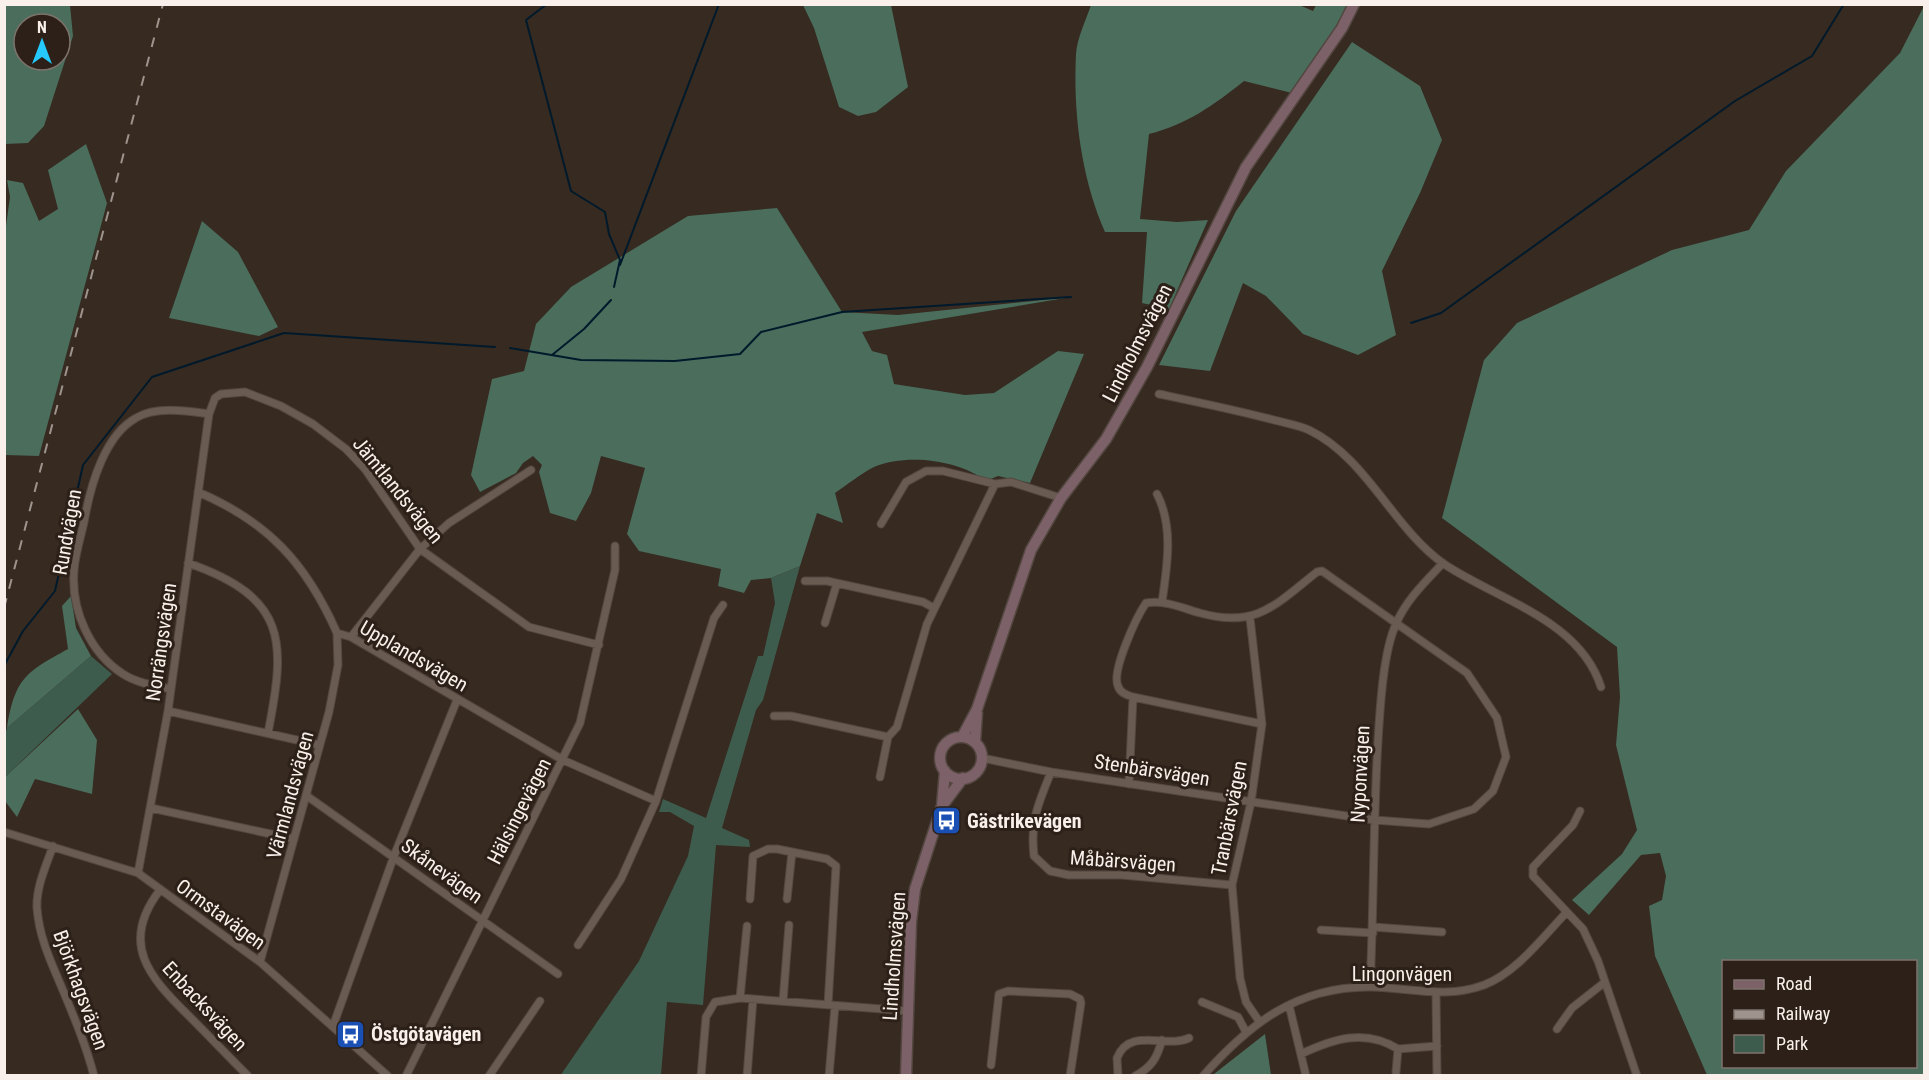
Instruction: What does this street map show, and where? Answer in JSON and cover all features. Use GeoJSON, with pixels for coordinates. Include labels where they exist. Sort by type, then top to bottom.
{"type":"FeatureCollection","features":[{"type":"Feature","properties":{"kind":"main road","name":"Lindholmsvägen"},"geometry":{"type":"LineString","coordinates":[[906,1076],[915,890],[942,806],[945,771],[941,757],[944,747],[951,740],[962,737],[977,710],[1031,550],[1061,498],[1106,439],[1147,367],[1246,167],[1342,28],[1354,4]]}},
{"type":"Feature","properties":{"kind":"main road","name":"Lindholmsvägen"},"geometry":{"type":"LineString","coordinates":[[942,806],[963,778],[976,773],[982,761],[975,742],[977,710]]}},
{"type":"Feature","properties":{"kind":"main road"},"geometry":{"type":"LineString","coordinates":[[962,737],[975,742]]}},
{"type":"Feature","properties":{"kind":"main road"},"geometry":{"type":"LineString","coordinates":[[945,771],[953,777],[963,778]]}},
{"type":"Feature","properties":{"kind":"street","name":"Jämtlandsvägen"},"geometry":{"type":"LineString","coordinates":[[209,414],[215,398],[221,394],[245,392],[280,406],[313,424],[346,449],[365,469],[420,549],[529,627],[599,645]]}},
{"type":"Feature","properties":{"kind":"street"},"geometry":{"type":"LineString","coordinates":[[1159,394],[1242,411],[1309,430],[1343,452],[1394,515],[1443,563],[1564,632],[1595,668],[1601,687]]}},
{"type":"Feature","properties":{"kind":"street","name":"Rundvägen"},"geometry":{"type":"LineString","coordinates":[[171,689],[129,677],[102,656],[85,628],[78,609],[74,569],[90,488],[109,448],[122,432],[136,417],[144,415],[169,412],[209,414]]}},
{"type":"Feature","properties":{"kind":"street","name":"Norrängsvägen"},"geometry":{"type":"LineString","coordinates":[[138,873],[168,711],[209,414]]}},
{"type":"Feature","properties":{"kind":"street"},"geometry":{"type":"LineString","coordinates":[[351,637],[420,549],[449,523],[531,470]]}},
{"type":"Feature","properties":{"kind":"street"},"geometry":{"type":"LineString","coordinates":[[881,524],[906,482],[926,471],[943,471],[995,484],[1011,482],[1061,498]]}},
{"type":"Feature","properties":{"kind":"street"},"geometry":{"type":"LineString","coordinates":[[880,777],[888,736],[897,727],[934,608],[995,484]]}},
{"type":"Feature","properties":{"kind":"street","name":"Upplandsvägen"},"geometry":{"type":"LineString","coordinates":[[198,492],[240,512],[266,530],[290,554],[323,602],[337,633],[351,637],[563,760],[656,801]]}},
{"type":"Feature","properties":{"kind":"street"},"geometry":{"type":"LineString","coordinates":[[1157,494],[1165,509],[1167,526],[1168,561],[1162,602]]}},
{"type":"Feature","properties":{"kind":"street","name":"Hälsingevägen"},"geometry":{"type":"LineString","coordinates":[[406,1076],[580,723],[615,570],[615,546]]}},
{"type":"Feature","properties":{"kind":"street"},"geometry":{"type":"LineString","coordinates":[[188,563],[238,584],[253,598],[270,622],[280,663],[268,733]]}},
{"type":"Feature","properties":{"kind":"street"},"geometry":{"type":"LineString","coordinates":[[1395,625],[1416,593],[1443,563]]}},
{"type":"Feature","properties":{"kind":"street","name":"Stenbärsvägen"},"geometry":{"type":"LineString","coordinates":[[982,761],[1374,820],[1429,824],[1474,809],[1493,791],[1506,757],[1497,718],[1467,673],[1395,625],[1322,571],[1317,572],[1272,607],[1250,618]]}},
{"type":"Feature","properties":{"kind":"street"},"geometry":{"type":"LineString","coordinates":[[805,581],[837,583],[923,602],[934,608]]}},
{"type":"Feature","properties":{"kind":"street"},"geometry":{"type":"LineString","coordinates":[[825,623],[837,583]]}},
{"type":"Feature","properties":{"kind":"street"},"geometry":{"type":"LineString","coordinates":[[1250,618],[1204,614],[1162,602],[1146,603],[1140,612],[1118,668],[1117,685],[1122,693],[1133,697],[1262,724]]}},
{"type":"Feature","properties":{"kind":"street"},"geometry":{"type":"LineString","coordinates":[[578,945],[621,879],[656,801],[714,618],[723,605]]}},
{"type":"Feature","properties":{"kind":"street","name":"Tranbärsvägen"},"geometry":{"type":"LineString","coordinates":[[1250,618],[1262,724],[1251,802],[1232,885],[1240,978],[1246,1002],[1259,1021]]}},
{"type":"Feature","properties":{"kind":"street","name":"Nyponvägen"},"geometry":{"type":"LineString","coordinates":[[1370,987],[1374,820],[1380,701],[1395,625]]}},
{"type":"Feature","properties":{"kind":"street","name":"Värmlandsvägen"},"geometry":{"type":"LineString","coordinates":[[260,962],[307,796],[339,665],[337,633]]}},
{"type":"Feature","properties":{"kind":"street"},"geometry":{"type":"LineString","coordinates":[[1129,784],[1133,697]]}},
{"type":"Feature","properties":{"kind":"street"},"geometry":{"type":"LineString","coordinates":[[333,1026],[394,856],[457,700]]}},
{"type":"Feature","properties":{"kind":"street"},"geometry":{"type":"LineString","coordinates":[[168,711],[320,745]]}},
{"type":"Feature","properties":{"kind":"street"},"geometry":{"type":"LineString","coordinates":[[774,716],[791,716],[888,736]]}},
{"type":"Feature","properties":{"kind":"street","name":"Måbärsvägen"},"geometry":{"type":"LineString","coordinates":[[1051,772],[1032,820],[1034,856],[1050,871],[1069,875],[1122,875],[1232,885]]}},
{"type":"Feature","properties":{"kind":"street","name":"Skånevägen"},"geometry":{"type":"LineString","coordinates":[[307,796],[558,974]]}},
{"type":"Feature","properties":{"kind":"street"},"geometry":{"type":"LineString","coordinates":[[151,808],[294,839]]}},
{"type":"Feature","properties":{"kind":"street"},"geometry":{"type":"LineString","coordinates":[[1580,811],[1574,825],[1533,867],[1533,876],[1583,929],[1605,982],[1637,1076]]}},
{"type":"Feature","properties":{"kind":"street","name":"Ormstavägen"},"geometry":{"type":"LineString","coordinates":[[4,832],[138,873],[260,962],[388,1076]]}},
{"type":"Feature","properties":{"kind":"street","name":"Björkhagsvägen"},"geometry":{"type":"LineString","coordinates":[[53,846],[42,875],[38,895],[38,920],[43,941],[85,1043],[94,1076]]}},
{"type":"Feature","properties":{"kind":"street"},"geometry":{"type":"LineString","coordinates":[[750,899],[753,855],[768,849],[827,859],[836,866],[829,1076]]}},
{"type":"Feature","properties":{"kind":"street"},"geometry":{"type":"LineString","coordinates":[[787,899],[792,852]]}},
{"type":"Feature","properties":{"kind":"street","name":"Enbacksvägen"},"geometry":{"type":"LineString","coordinates":[[160,890],[142,919],[140,943],[147,968],[161,988],[248,1076]]}},
{"type":"Feature","properties":{"kind":"street","name":"Lingonvägen"},"geometry":{"type":"LineString","coordinates":[[1203,1076],[1259,1021],[1289,1005],[1325,992],[1370,987],[1436,993],[1463,990],[1495,979],[1521,960],[1566,913]]}},
{"type":"Feature","properties":{"kind":"street"},"geometry":{"type":"LineString","coordinates":[[783,1001],[789,925]]}},
{"type":"Feature","properties":{"kind":"street"},"geometry":{"type":"LineString","coordinates":[[740,998],[747,926]]}},
{"type":"Feature","properties":{"kind":"street"},"geometry":{"type":"LineString","coordinates":[[1321,930],[1442,932]]}},
{"type":"Feature","properties":{"kind":"street"},"geometry":{"type":"LineString","coordinates":[[1557,1029],[1572,1008],[1605,982]]}},
{"type":"Feature","properties":{"kind":"street"},"geometry":{"type":"LineString","coordinates":[[992,1065],[999,994],[1008,991],[1070,994],[1080,999],[1081,1003],[1070,1076]]}},
{"type":"Feature","properties":{"kind":"street"},"geometry":{"type":"LineString","coordinates":[[1436,993],[1437,1076]]}},
{"type":"Feature","properties":{"kind":"street"},"geometry":{"type":"LineString","coordinates":[[701,1076],[706,1017],[715,1002],[740,998],[908,1011]]}},
{"type":"Feature","properties":{"kind":"street"},"geometry":{"type":"LineString","coordinates":[[747,1076],[753,999]]}},
{"type":"Feature","properties":{"kind":"street"},"geometry":{"type":"LineString","coordinates":[[489,1076],[540,1001]]}},
{"type":"Feature","properties":{"kind":"street"},"geometry":{"type":"LineString","coordinates":[[1202,1002],[1238,1017],[1246,1032]]}},
{"type":"Feature","properties":{"kind":"street"},"geometry":{"type":"LineString","coordinates":[[1289,1005],[1306,1076]]}},
{"type":"Feature","properties":{"kind":"street"},"geometry":{"type":"LineString","coordinates":[[1301,1054],[1325,1043],[1354,1036],[1374,1038],[1398,1048],[1437,1046]]}},
{"type":"Feature","properties":{"kind":"street"},"geometry":{"type":"LineString","coordinates":[[1118,1076],[1118,1058],[1130,1044],[1140,1040],[1189,1038]]}},
{"type":"Feature","properties":{"kind":"street"},"geometry":{"type":"LineString","coordinates":[[1135,1076],[1146,1070],[1157,1058],[1162,1040]]}},
{"type":"Feature","properties":{"kind":"street"},"geometry":{"type":"LineString","coordinates":[[1396,1072],[1398,1048]]}},
{"type":"Feature","properties":{"kind":"green space"},"geometry":{"type":"Polygon","coordinates":[[[1297,4],[1313,11],[1316,5],[1347,5],[1339,23],[1292,93],[1244,81],[1187,120],[1149,134],[1140,219],[1177,222],[1208,220],[1169,309],[1142,303],[1147,232],[1105,232],[1090,189],[1080,144],[1076,99],[1076,54],[1091,5],[1297,4]]]}},
{"type":"Feature","properties":{"kind":"green space"},"geometry":{"type":"Polygon","coordinates":[[[4,5],[70,5],[71,12],[12,12],[12,72],[61,72],[44,126],[28,143],[5,144],[4,5]]]}},
{"type":"Feature","properties":{"kind":"green space"},"geometry":{"type":"Polygon","coordinates":[[[803,5],[891,5],[908,87],[876,112],[858,116],[839,107],[814,28],[803,5]]]}},
{"type":"Feature","properties":{"kind":"green space"},"geometry":{"type":"Polygon","coordinates":[[[1924,6],[1924,1075],[1707,1075],[1655,956],[1649,906],[1662,900],[1666,876],[1660,853],[1641,855],[1589,915],[1572,900],[1622,854],[1637,830],[1616,745],[1620,697],[1617,647],[1442,518],[1484,360],[1517,323],[1672,250],[1749,230],[1786,171],[1900,53],[1924,6]]]}},
{"type":"Feature","properties":{"kind":"green space"},"geometry":{"type":"Polygon","coordinates":[[[1352,42],[1420,86],[1442,140],[1420,193],[1382,271],[1396,335],[1358,355],[1303,334],[1266,296],[1243,283],[1210,371],[1159,365],[1236,211],[1352,42]]]}},
{"type":"Feature","properties":{"kind":"green space"},"geometry":{"type":"Polygon","coordinates":[[[86,144],[107,203],[39,456],[5,455],[4,240],[10,197],[7,180],[23,183],[39,221],[58,209],[48,170],[86,144]]]}},
{"type":"Feature","properties":{"kind":"green space"},"geometry":{"type":"Polygon","coordinates":[[[777,208],[842,312],[898,315],[1071,297],[862,332],[872,351],[887,355],[894,384],[965,395],[994,393],[1058,351],[1084,354],[1030,483],[998,476],[986,481],[962,468],[932,461],[902,460],[874,467],[835,493],[843,523],[817,513],[800,566],[771,578],[751,580],[744,593],[718,586],[721,569],[639,551],[627,534],[645,468],[601,456],[591,493],[576,521],[550,513],[539,472],[542,465],[533,456],[523,463],[516,473],[480,492],[471,475],[492,379],[524,371],[536,324],[571,287],[688,216],[777,208]]]}},
{"type":"Feature","properties":{"kind":"green space"},"geometry":{"type":"Polygon","coordinates":[[[202,221],[238,252],[278,327],[259,336],[169,318],[202,221]]]}},
{"type":"Feature","properties":{"kind":"green space"},"geometry":{"type":"Polygon","coordinates":[[[800,566],[763,700],[756,710],[722,828],[749,840],[750,847],[716,845],[703,1005],[667,1002],[661,1075],[560,1076],[639,961],[688,856],[694,826],[670,812],[659,812],[663,799],[706,818],[758,656],[763,656],[775,603],[771,578],[800,566]]]}},
{"type":"Feature","properties":{"kind":"green space"},"geometry":{"type":"Polygon","coordinates":[[[71,596],[76,628],[91,656],[7,728],[14,698],[25,678],[42,664],[68,649],[62,606],[71,596]]]}},
{"type":"Feature","properties":{"kind":"green space"},"geometry":{"type":"Polygon","coordinates":[[[91,656],[112,674],[5,777],[7,728],[91,656]]]}},
{"type":"Feature","properties":{"kind":"green space"},"geometry":{"type":"Polygon","coordinates":[[[78,709],[97,740],[92,794],[35,779],[17,817],[5,801],[5,777],[78,709]]]}},
{"type":"Feature","properties":{"kind":"green space"},"geometry":{"type":"Polygon","coordinates":[[[1265,1034],[1271,1075],[1214,1074],[1265,1034]]]}},
{"type":"Feature","properties":{"kind":"waterway"},"geometry":{"type":"LineString","coordinates":[[547,4],[526,20],[571,191],[605,212],[609,234],[620,260],[614,287]]}},
{"type":"Feature","properties":{"kind":"waterway"},"geometry":{"type":"LineString","coordinates":[[620,265],[719,4]]}},
{"type":"Feature","properties":{"kind":"waterway"},"geometry":{"type":"LineString","coordinates":[[1411,323],[1441,313],[1735,101],[1812,56],[1844,4]]}},
{"type":"Feature","properties":{"kind":"waterway"},"geometry":{"type":"LineString","coordinates":[[510,348],[581,360],[675,361],[740,354],[761,332],[842,312],[1071,297]]}},
{"type":"Feature","properties":{"kind":"waterway"},"geometry":{"type":"LineString","coordinates":[[552,355],[584,329],[611,300]]}},
{"type":"Feature","properties":{"kind":"waterway"},"geometry":{"type":"LineString","coordinates":[[4,666],[23,631],[55,591],[83,465],[152,377],[284,333],[495,347]]}},
{"type":"Feature","properties":{"kind":"railway"},"geometry":{"type":"LineString","coordinates":[[4,608],[163,4]]}},
{"type":"Feature","properties":{"kind":"place","name":"Gästrikevägen"},"geometry":{"type":"Point","coordinates":[946,821]}},
{"type":"Feature","properties":{"kind":"place","name":"Östgötavägen"},"geometry":{"type":"Point","coordinates":[350,1034]}}]}
